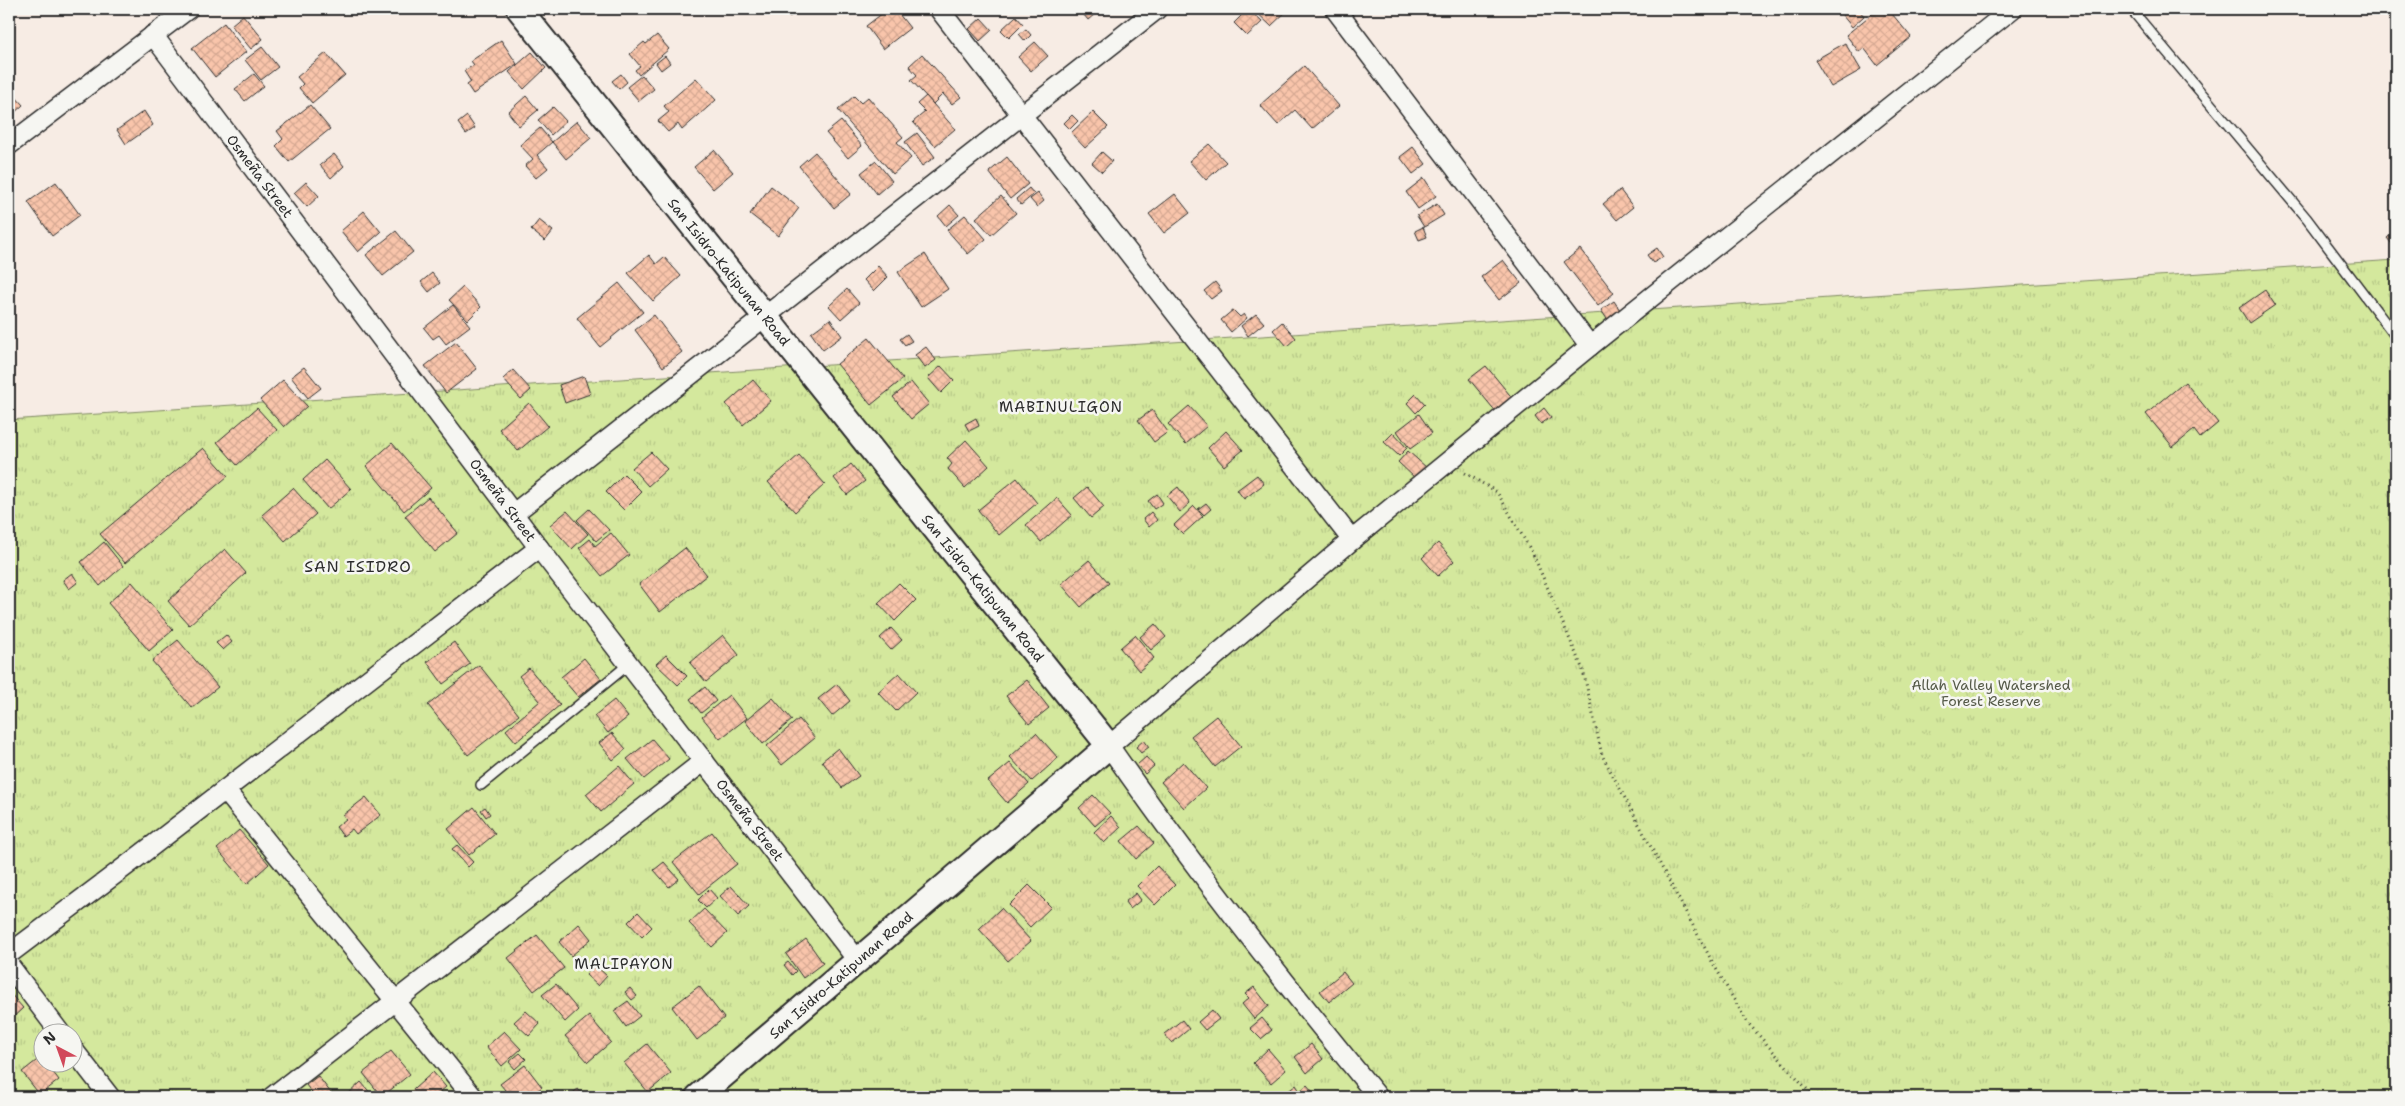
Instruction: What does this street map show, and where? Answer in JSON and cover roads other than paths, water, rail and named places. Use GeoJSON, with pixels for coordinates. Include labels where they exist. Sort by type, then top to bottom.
{"type":"FeatureCollection","features":[{"type":"Feature","properties":{"kind":"street"},"geometry":{"type":"LineString","coordinates":[[9,145],[188,9]]}},
{"type":"Feature","properties":{"kind":"street","name":"San Isidro-Katipunan Road"},"geometry":{"type":"LineString","coordinates":[[519,9],[1109,746],[698,1097]]}},
{"type":"Feature","properties":{"kind":"street"},"geometry":{"type":"LineString","coordinates":[[939,9],[1352,540]]}},
{"type":"Feature","properties":{"kind":"street"},"geometry":{"type":"LineString","coordinates":[[513,514],[1157,9]]}},
{"type":"Feature","properties":{"kind":"street"},"geometry":{"type":"LineString","coordinates":[[1335,9],[1590,346]]}},
{"type":"Feature","properties":{"kind":"street"},"geometry":{"type":"LineString","coordinates":[[1378,1097],[1308,1012],[1174,838],[1109,746],[1447,462],[2012,9]]}},
{"type":"Feature","properties":{"kind":"street","name":"Osmeña Street"},"geometry":{"type":"LineString","coordinates":[[154,34],[513,514],[858,961]]}},
{"type":"Feature","properties":{"kind":"street"},"geometry":{"type":"LineString","coordinates":[[9,954],[539,548]]}},
{"type":"Feature","properties":{"kind":"street"},"geometry":{"type":"LineString","coordinates":[[272,1097],[704,761]]}},
{"type":"Feature","properties":{"kind":"street"},"geometry":{"type":"LineString","coordinates":[[225,790],[473,1097]]}},
{"type":"Feature","properties":{"kind":"street"},"geometry":{"type":"LineString","coordinates":[[9,965],[53,1024]]}},
{"type":"Feature","properties":{"kind":"street"},"geometry":{"type":"LineString","coordinates":[[82,1061],[110,1097]]}},
{"type":"Feature","properties":{"kind":"lane"},"geometry":{"type":"LineString","coordinates":[[2132,9],[2307,220],[2396,336]]}},
{"type":"Feature","properties":{"kind":"lane"},"geometry":{"type":"LineString","coordinates":[[481,785],[629,664]]}},
{"type":"Feature","properties":{"kind":"district","name":"MABINULIGON"},"geometry":{"type":"Point","coordinates":[1061,407]}},
{"type":"Feature","properties":{"kind":"district","name":"SAN ISIDRO"},"geometry":{"type":"Point","coordinates":[358,566]}},
{"type":"Feature","properties":{"kind":"district","name":"MALIPAYON"},"geometry":{"type":"Point","coordinates":[624,964]}},
{"type":"Feature","properties":{"kind":"park label","name":"Allah Valley Watershed Forest Reserve"},"geometry":{"type":"Point","coordinates":[1991,694]}}]}
